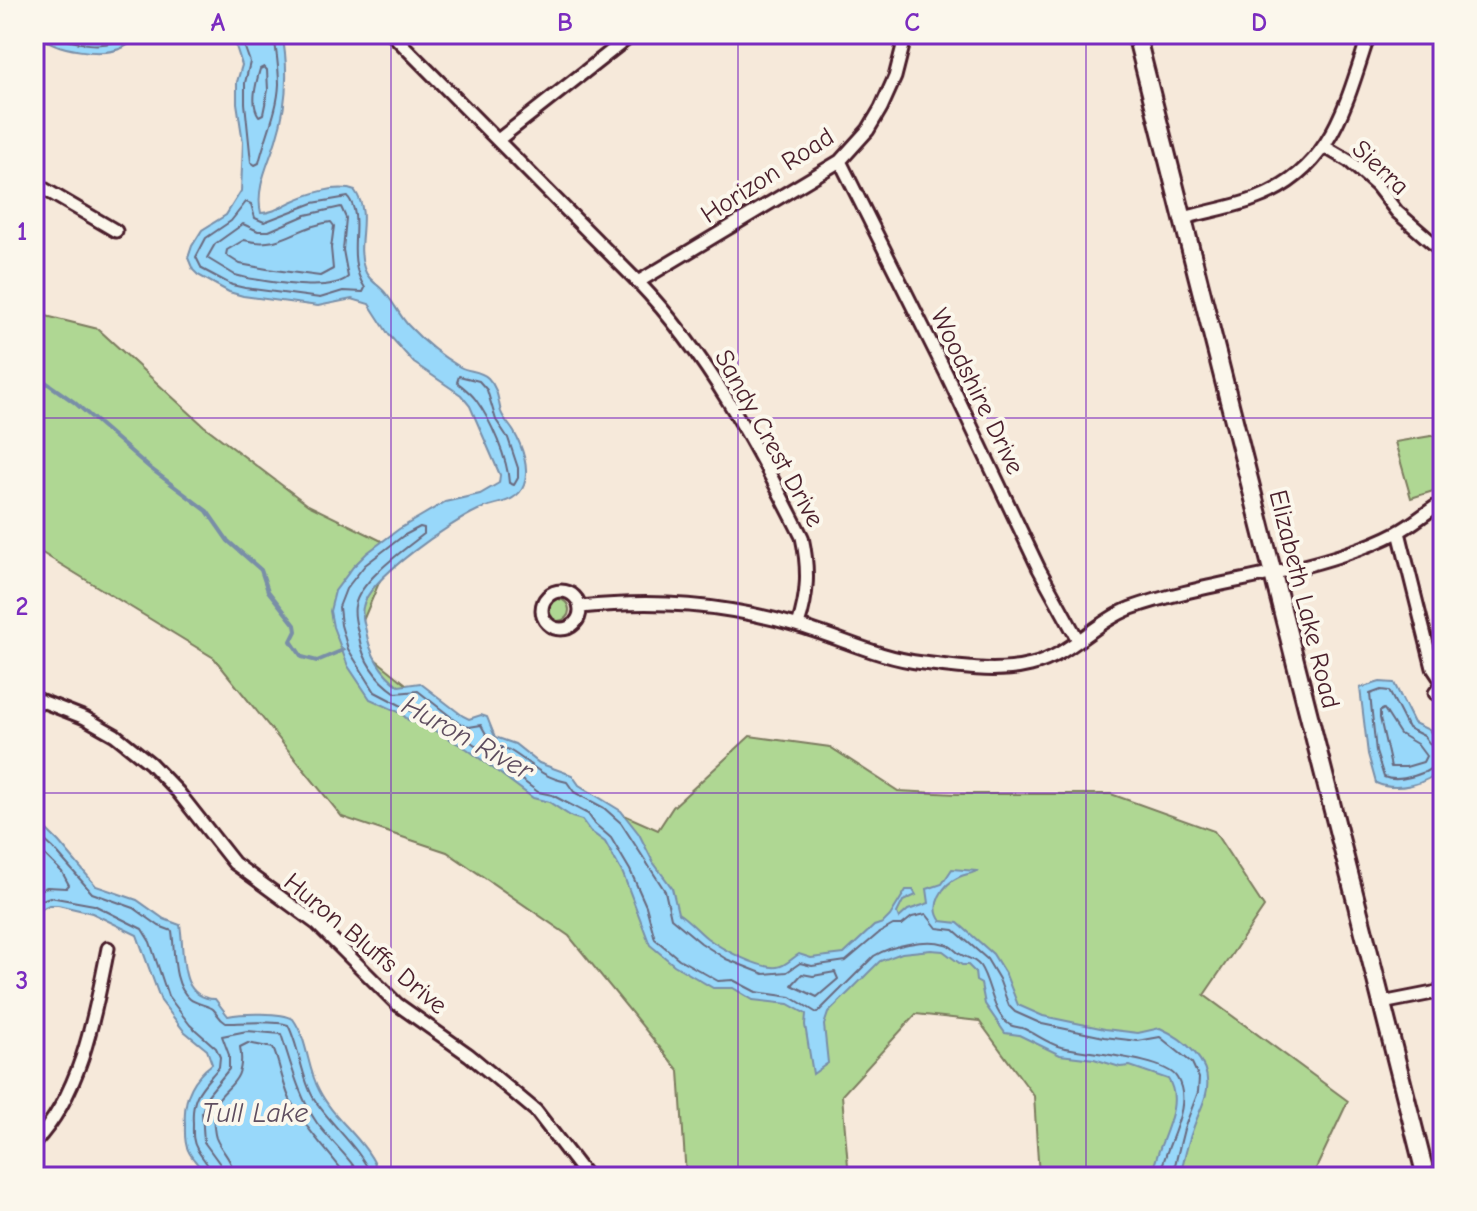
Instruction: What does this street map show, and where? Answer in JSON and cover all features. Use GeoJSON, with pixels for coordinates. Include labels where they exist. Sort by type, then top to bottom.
{"type":"FeatureCollection","features":[{"type":"Feature","properties":{"kind":"street","name":"Sandy Crest Drive"},"geometry":{"type":"LineString","coordinates":[[392,34],[668,313],[712,373],[802,537],[807,562],[807,600],[798,625]]}},
{"type":"Feature","properties":{"kind":"street"},"geometry":{"type":"LineString","coordinates":[[498,140],[633,34]]}},
{"type":"Feature","properties":{"kind":"street","name":"Horizon Road"},"geometry":{"type":"LineString","coordinates":[[638,282],[840,161],[868,130],[881,108],[895,77],[906,34]]}},
{"type":"Feature","properties":{"kind":"street","name":"Elizabeth Lake Road"},"geometry":{"type":"LineString","coordinates":[[1136,34],[1426,1177]]}},
{"type":"Feature","properties":{"kind":"street"},"geometry":{"type":"LineString","coordinates":[[1184,218],[1249,201],[1299,174],[1325,147],[1340,119],[1369,34]]}},
{"type":"Feature","properties":{"kind":"street","name":"Sierra"},"geometry":{"type":"LineString","coordinates":[[1325,147],[1349,161],[1377,186],[1397,212],[1443,252]]}},
{"type":"Feature","properties":{"kind":"street","name":"Woodshire Drive"},"geometry":{"type":"LineString","coordinates":[[840,161],[1039,569],[1078,640]]}},
{"type":"Feature","properties":{"kind":"street"},"geometry":{"type":"LineString","coordinates":[[34,183],[116,231]]}},
{"type":"Feature","properties":{"kind":"street"},"geometry":{"type":"LineString","coordinates":[[580,607],[689,603],[798,625],[879,654],[919,662],[1001,670],[1033,665],[1055,655],[1100,623],[1129,609],[1341,555],[1399,532],[1443,502]]}},
{"type":"Feature","properties":{"kind":"street"},"geometry":{"type":"LineString","coordinates":[[1399,532],[1433,668],[1443,683],[1435,693]]}},
{"type":"Feature","properties":{"kind":"street","name":"Huron Bluffs Drive"},"geometry":{"type":"LineString","coordinates":[[34,698],[85,718],[115,735],[150,763],[178,792],[234,863],[317,924],[397,1004],[459,1047],[536,1111],[587,1177]]}},
{"type":"Feature","properties":{"kind":"street"},"geometry":{"type":"LineString","coordinates":[[34,1143],[62,1102],[86,1049],[108,948]]}},
{"type":"Feature","properties":{"kind":"street"},"geometry":{"type":"LineString","coordinates":[[1382,1003],[1443,991]]}},
{"type":"Feature","properties":{"kind":"green space"},"geometry":{"type":"Polygon","coordinates":[[[34,313],[98,329],[204,426],[308,505],[394,547],[354,642],[500,760],[658,830],[673,807],[750,736],[830,747],[898,791],[1111,794],[1214,831],[1264,907],[1204,995],[1348,1101],[1312,1177],[1039,1177],[1034,1096],[979,1021],[916,1014],[842,1095],[849,1177],[686,1177],[679,1071],[569,936],[447,852],[342,817],[214,658],[34,548],[34,313]]]}},
{"type":"Feature","properties":{"kind":"green space"},"geometry":{"type":"Polygon","coordinates":[[[1443,434],[1443,488],[1411,498],[1395,442],[1443,434]]]}},
{"type":"Feature","properties":{"kind":"green space"},"geometry":{"type":"Polygon","coordinates":[[[558,599],[566,602],[569,610],[566,618],[558,621],[550,618],[547,610],[550,602],[558,599]]]}},
{"type":"Feature","properties":{"kind":"water"},"geometry":{"type":"Polygon","coordinates":[[[38,34],[146,34],[115,50],[92,52],[55,44],[38,34]]]}},
{"type":"Feature","properties":{"kind":"water","name":"Huron River"},"geometry":{"type":"Polygon","coordinates":[[[232,34],[282,34],[285,100],[280,127],[261,185],[261,213],[323,191],[355,191],[363,219],[362,258],[371,280],[426,342],[460,367],[488,378],[524,458],[526,479],[516,496],[478,510],[432,538],[379,581],[368,595],[362,610],[364,622],[373,655],[381,669],[399,686],[420,683],[469,719],[481,715],[487,717],[495,737],[515,744],[539,763],[572,775],[579,785],[621,811],[672,888],[678,913],[707,938],[761,965],[780,966],[799,954],[811,958],[844,954],[874,926],[890,916],[906,890],[913,890],[916,895],[903,901],[897,913],[899,918],[908,910],[929,903],[927,889],[942,884],[952,869],[977,871],[953,880],[943,890],[936,909],[941,921],[958,923],[993,954],[1006,975],[1018,1005],[1043,1016],[1105,1029],[1138,1033],[1160,1028],[1188,1046],[1202,1062],[1206,1072],[1206,1094],[1180,1177],[1152,1177],[1174,1102],[1168,1079],[1130,1066],[1120,1067],[1094,1059],[1060,1055],[1019,1035],[1005,1033],[985,1004],[975,972],[943,951],[902,953],[880,961],[828,1013],[824,1025],[828,1063],[813,1074],[806,1014],[788,1004],[753,1000],[733,988],[713,988],[674,965],[650,945],[623,874],[605,842],[590,831],[582,820],[549,802],[533,798],[467,749],[370,699],[348,666],[333,627],[330,611],[335,591],[367,553],[399,529],[445,502],[480,494],[499,483],[500,475],[470,406],[461,395],[414,363],[389,335],[369,304],[352,299],[318,306],[243,296],[229,292],[193,270],[188,258],[192,246],[202,230],[226,215],[241,191],[243,142],[237,82],[242,65],[232,34]]]}},
{"type":"Feature","properties":{"kind":"water"},"geometry":{"type":"Polygon","coordinates":[[[1380,682],[1394,683],[1414,723],[1429,730],[1439,744],[1441,768],[1420,783],[1392,787],[1376,783],[1368,754],[1360,688],[1380,682]]]}},
{"type":"Feature","properties":{"kind":"water","name":"Tull Lake"},"geometry":{"type":"Polygon","coordinates":[[[34,823],[44,827],[59,842],[96,886],[137,900],[164,919],[180,925],[185,972],[194,991],[203,997],[215,999],[228,1016],[271,1014],[293,1019],[302,1036],[319,1090],[361,1143],[380,1177],[204,1177],[187,1147],[185,1115],[187,1098],[194,1083],[212,1064],[207,1050],[184,1031],[161,1001],[137,935],[92,913],[58,905],[49,905],[34,913],[34,823]]]}},
{"type":"Feature","properties":{"kind":"waterway"},"geometry":{"type":"LineString","coordinates":[[34,374],[74,402],[150,468],[207,511],[228,541],[261,570],[268,591],[295,625],[296,631],[291,641],[302,657],[317,661],[343,650]]}}]}
